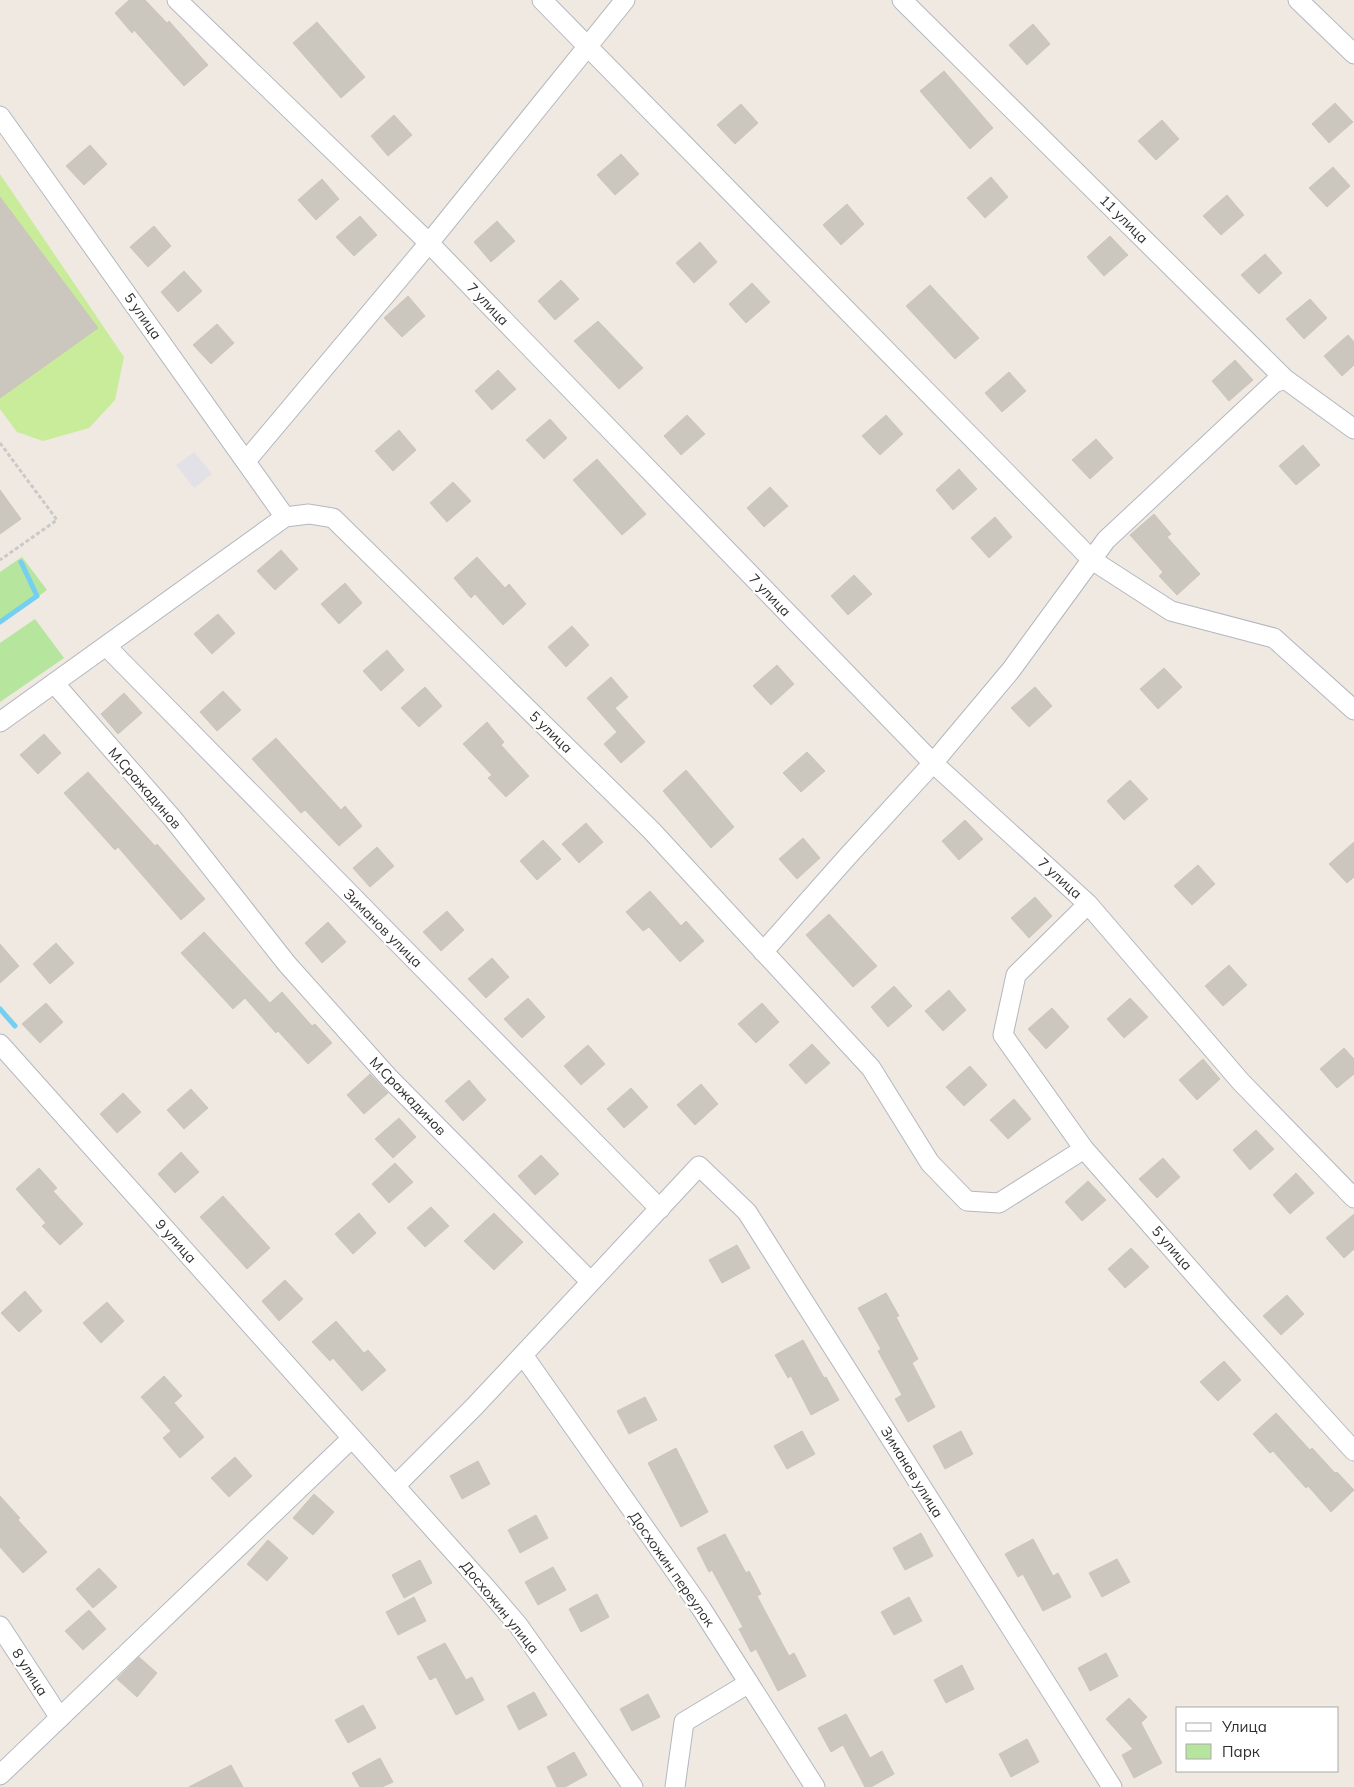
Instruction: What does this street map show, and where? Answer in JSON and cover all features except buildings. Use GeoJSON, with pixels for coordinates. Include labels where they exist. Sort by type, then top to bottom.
{"type":"FeatureCollection","features":[{"type":"Feature","properties":{"kind":"street","name":"7 улица"},"geometry":{"type":"LineString","coordinates":[[177,0],[429,244],[933,762],[1088,904],[1241,1082],[1354,1198]]}},
{"type":"Feature","properties":{"kind":"street"},"geometry":{"type":"LineString","coordinates":[[542,0],[1092,560],[1171,611],[1274,638],[1354,710]]}},
{"type":"Feature","properties":{"kind":"street"},"geometry":{"type":"LineString","coordinates":[[246,461],[429,244],[625,0]]}},
{"type":"Feature","properties":{"kind":"street","name":"11 улица"},"geometry":{"type":"LineString","coordinates":[[902,0],[1285,379],[1354,429]]}},
{"type":"Feature","properties":{"kind":"street"},"geometry":{"type":"LineString","coordinates":[[1298,0],[1354,54]]}},
{"type":"Feature","properties":{"kind":"street","name":"5 улица"},"geometry":{"type":"LineString","coordinates":[[0,116],[285,517],[309,514],[333,518],[651,830],[870,1068],[930,1163],[967,1201],[999,1202],[1084,1148]]}},
{"type":"Feature","properties":{"kind":"street"},"geometry":{"type":"LineString","coordinates":[[764,952],[933,762],[1011,670],[1106,540],[1274,383],[1285,379]]}},
{"type":"Feature","properties":{"kind":"street"},"geometry":{"type":"LineString","coordinates":[[0,722],[285,517]]}},
{"type":"Feature","properties":{"kind":"street","name":"Зиманов улица"},"geometry":{"type":"LineString","coordinates":[[106,646],[660,1209],[699,1166],[747,1212],[1112,1787]]}},
{"type":"Feature","properties":{"kind":"street","name":"М.Сражадинов"},"geometry":{"type":"LineString","coordinates":[[54,684],[173,820],[287,964],[383,1072],[591,1282]]}},
{"type":"Feature","properties":{"kind":"street","name":"5 улица"},"geometry":{"type":"LineString","coordinates":[[1088,904],[1016,975],[1003,1034],[1084,1148],[1225,1309],[1354,1451]]}},
{"type":"Feature","properties":{"kind":"street","name":"9 улица"},"geometry":{"type":"LineString","coordinates":[[0,1044],[352,1438]]}},
{"type":"Feature","properties":{"kind":"street"},"geometry":{"type":"LineString","coordinates":[[396,1486],[660,1209]]}},
{"type":"Feature","properties":{"kind":"street","name":"Досхожин переулок"},"geometry":{"type":"LineString","coordinates":[[522,1355],[701,1608],[815,1787]]}},
{"type":"Feature","properties":{"kind":"street"},"geometry":{"type":"LineString","coordinates":[[0,1775],[352,1438]]}},
{"type":"Feature","properties":{"kind":"street","name":"Досхожин улица"},"geometry":{"type":"LineString","coordinates":[[352,1438],[518,1625],[633,1787]]}},
{"type":"Feature","properties":{"kind":"street","name":"8 улица"},"geometry":{"type":"LineString","coordinates":[[0,1626],[60,1718]]}},
{"type":"Feature","properties":{"kind":"street"},"geometry":{"type":"LineString","coordinates":[[674,1787],[684,1722],[749,1683]]}},
{"type":"Feature","properties":{"kind":"path"},"geometry":{"type":"LineString","coordinates":[[0,443],[57,520],[0,560]]}},
{"type":"Feature","properties":{"kind":"shaded area"},"geometry":{"type":"Polygon","coordinates":[[[194,452],[212,474],[194,488],[176,465],[194,452]]]}},
{"type":"Feature","properties":{"kind":"green space"},"geometry":{"type":"Polygon","coordinates":[[[0,174],[124,357],[115,400],[89,428],[43,441],[17,432],[0,409],[0,174]]]}},
{"type":"Feature","properties":{"kind":"green space"},"geometry":{"type":"Polygon","coordinates":[[[22,557],[47,590],[0,624],[0,572],[22,557]]]}},
{"type":"Feature","properties":{"kind":"green space"},"geometry":{"type":"Polygon","coordinates":[[[35,619],[64,658],[0,702],[0,643],[35,619]]]}},
{"type":"Feature","properties":{"kind":"waterway"},"geometry":{"type":"LineString","coordinates":[[0,622],[37,596],[21,562]]}},
{"type":"Feature","properties":{"kind":"waterway"},"geometry":{"type":"LineString","coordinates":[[0,1009],[15,1026]]}}]}
